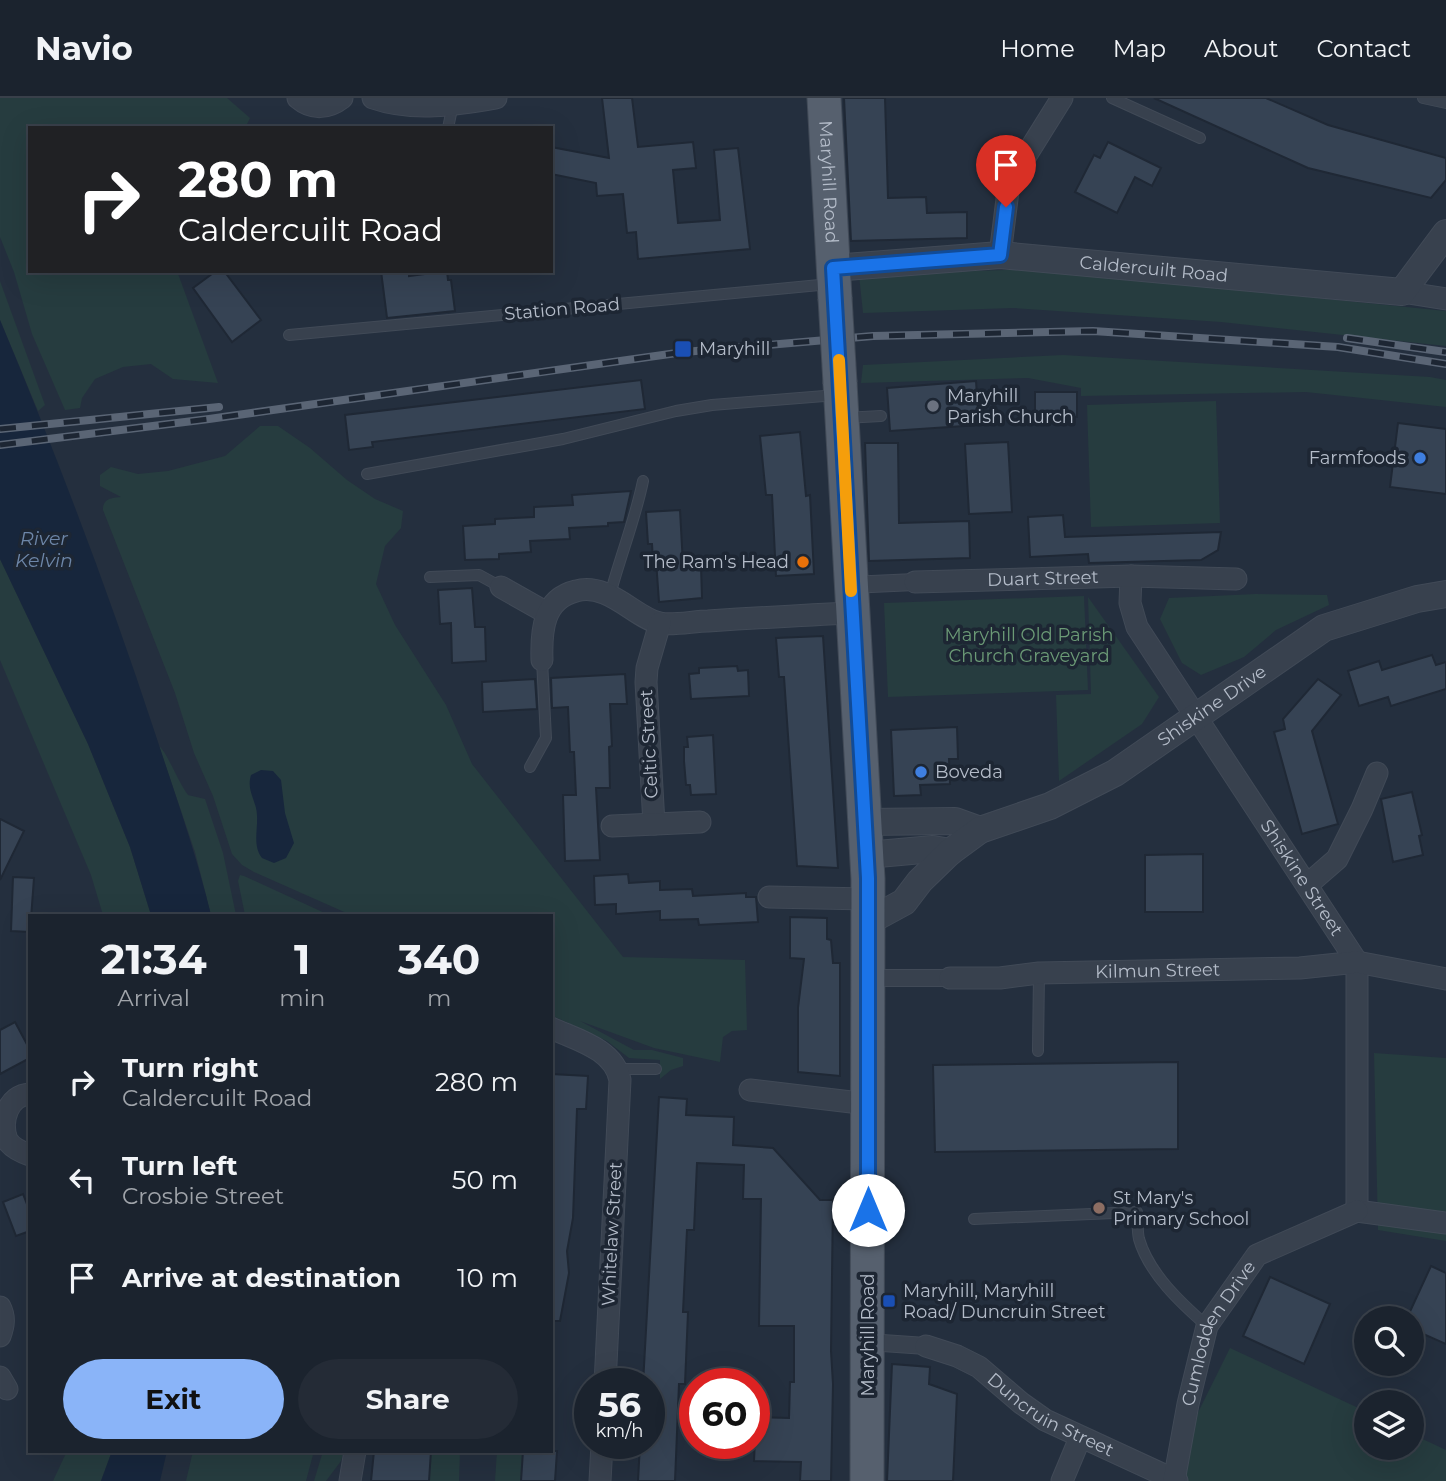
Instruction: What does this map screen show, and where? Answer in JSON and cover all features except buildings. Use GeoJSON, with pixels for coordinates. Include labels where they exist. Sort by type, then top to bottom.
{"type":"FeatureCollection","features":[{"type":"Feature","properties":{"kind":"main road","name":"Maryhill Road"},"geometry":{"type":"LineString","coordinates":[[824,98],[869,910],[867,1481]]}},
{"type":"Feature","properties":{"kind":"street"},"geometry":{"type":"LineString","coordinates":[[298,98],[318,108],[334,104],[342,98]]}},
{"type":"Feature","properties":{"kind":"street"},"geometry":{"type":"LineString","coordinates":[[373,98],[402,106],[453,104],[496,98]]}},
{"type":"Feature","properties":{"kind":"street"},"geometry":{"type":"LineString","coordinates":[[1000,255],[1009,183],[1062,98]]}},
{"type":"Feature","properties":{"kind":"street"},"geometry":{"type":"LineString","coordinates":[[1446,233],[1402,292],[1446,299]]}},
{"type":"Feature","properties":{"kind":"street","name":"Caldercuilt Road"},"geometry":{"type":"LineString","coordinates":[[834,283],[1000,255],[1402,292]]}},
{"type":"Feature","properties":{"kind":"street","name":"Duart Street"},"geometry":{"type":"LineString","coordinates":[[851,599],[915,582],[1131,576],[1236,579]]}},
{"type":"Feature","properties":{"kind":"street","name":"Shiskine Street"},"geometry":{"type":"LineString","coordinates":[[1131,576],[1130,603],[1138,627],[1357,962]]}},
{"type":"Feature","properties":{"kind":"street"},"geometry":{"type":"LineString","coordinates":[[501,587],[547,613]]}},
{"type":"Feature","properties":{"kind":"street"},"geometry":{"type":"LineString","coordinates":[[542,660],[547,613],[554,603],[579,590],[610,595],[660,623],[851,599]]}},
{"type":"Feature","properties":{"kind":"street","name":"Shiskine Drive"},"geometry":{"type":"LineString","coordinates":[[869,910],[904,902],[920,881],[950,852],[980,830],[1050,806],[1097,783],[1324,628],[1417,599],[1446,594]]}},
{"type":"Feature","properties":{"kind":"street","name":"Celtic Street"},"geometry":{"type":"LineString","coordinates":[[654,824],[646,682],[647,668],[660,623]]}},
{"type":"Feature","properties":{"kind":"street"},"geometry":{"type":"LineString","coordinates":[[1307,885],[1337,859],[1377,773]]}},
{"type":"Feature","properties":{"kind":"street"},"geometry":{"type":"LineString","coordinates":[[866,838],[955,821],[980,830]]}},
{"type":"Feature","properties":{"kind":"street","name":"Celtic Street"},"geometry":{"type":"LineString","coordinates":[[612,826],[700,822]]}},
{"type":"Feature","properties":{"kind":"street"},"geometry":{"type":"LineString","coordinates":[[866,838],[950,852]]}},
{"type":"Feature","properties":{"kind":"street"},"geometry":{"type":"LineString","coordinates":[[769,897],[869,910]]}},
{"type":"Feature","properties":{"kind":"street"},"geometry":{"type":"LineString","coordinates":[[1357,962],[1357,1211],[1446,1223]]}},
{"type":"Feature","properties":{"kind":"street","name":"Kilmun Street"},"geometry":{"type":"LineString","coordinates":[[869,978],[1000,978],[1039,973],[1300,968],[1357,962],[1446,979]]}},
{"type":"Feature","properties":{"kind":"street"},"geometry":{"type":"LineString","coordinates":[[553,1029],[597,1049],[610,1058],[619,1076]]}},
{"type":"Feature","properties":{"kind":"street","name":"Whitelaw Street"},"geometry":{"type":"LineString","coordinates":[[606,1368],[619,1076]]}},
{"type":"Feature","properties":{"kind":"street"},"geometry":{"type":"LineString","coordinates":[[750,1090],[868,1104]]}},
{"type":"Feature","properties":{"kind":"street"},"geometry":{"type":"LineString","coordinates":[[28,1094],[12,1101],[2,1112],[2,1126],[7,1140],[16,1150],[28,1154]]}},
{"type":"Feature","properties":{"kind":"street","name":"Cumlodden Drive"},"geometry":{"type":"LineString","coordinates":[[1175,1481],[1188,1404],[1207,1326],[1257,1255],[1357,1211]]}},
{"type":"Feature","properties":{"kind":"street"},"geometry":{"type":"LineString","coordinates":[[0,1307],[4,1325],[0,1336]]}},
{"type":"Feature","properties":{"kind":"street"},"geometry":{"type":"LineString","coordinates":[[869,1342],[926,1346]]}},
{"type":"Feature","properties":{"kind":"street","name":"Duncruin Street"},"geometry":{"type":"LineString","coordinates":[[926,1346],[957,1356],[979,1367],[1032,1412],[1080,1438],[1175,1481]]}},
{"type":"Feature","properties":{"kind":"street"},"geometry":{"type":"LineString","coordinates":[[1062,1481],[1080,1438]]}},
{"type":"Feature","properties":{"kind":"street"},"geometry":{"type":"LineString","coordinates":[[350,1481],[355,1453]]}},
{"type":"Feature","properties":{"kind":"street"},"geometry":{"type":"LineString","coordinates":[[600,1481],[601,1459]]}},
{"type":"Feature","properties":{"kind":"lane"},"geometry":{"type":"LineString","coordinates":[[1112,98],[1200,138]]}},
{"type":"Feature","properties":{"kind":"lane"},"geometry":{"type":"LineString","coordinates":[[1423,98],[1446,103]]}},
{"type":"Feature","properties":{"kind":"lane"},"geometry":{"type":"LineString","coordinates":[[448,126],[453,104]]}},
{"type":"Feature","properties":{"kind":"lane","name":"Station Road"},"geometry":{"type":"LineString","coordinates":[[289,335],[834,283]]}},
{"type":"Feature","properties":{"kind":"lane"},"geometry":{"type":"LineString","coordinates":[[367,474],[564,439],[676,411],[712,405],[840,399],[881,416]]}},
{"type":"Feature","properties":{"kind":"lane"},"geometry":{"type":"LineString","coordinates":[[610,595],[622,550],[636,517],[643,481]]}},
{"type":"Feature","properties":{"kind":"lane"},"geometry":{"type":"LineString","coordinates":[[430,577],[479,575],[501,587]]}},
{"type":"Feature","properties":{"kind":"lane"},"geometry":{"type":"LineString","coordinates":[[530,766],[546,738],[542,660]]}},
{"type":"Feature","properties":{"kind":"lane"},"geometry":{"type":"LineString","coordinates":[[1038,1051],[1039,973]]}},
{"type":"Feature","properties":{"kind":"lane"},"geometry":{"type":"LineString","coordinates":[[619,1076],[656,1069]]}},
{"type":"Feature","properties":{"kind":"lane"},"geometry":{"type":"LineString","coordinates":[[974,1219],[1138,1212],[1139,1239],[1161,1280],[1207,1326]]}},
{"type":"Feature","properties":{"kind":"green space"},"geometry":{"type":"Polygon","coordinates":[[[0,98],[227,98],[250,118],[246,126],[28,126],[28,273],[178,273],[218,383],[173,379],[151,364],[123,367],[95,379],[82,398],[80,408],[65,410],[32,334],[14,272],[0,237],[0,98]]]}},
{"type":"Feature","properties":{"kind":"green space"},"geometry":{"type":"Polygon","coordinates":[[[1030,269],[1446,311],[1446,346],[1221,322],[1013,308],[863,313],[859,275],[1030,269]]]}},
{"type":"Feature","properties":{"kind":"green space"},"geometry":{"type":"Polygon","coordinates":[[[0,281],[45,405],[38,411],[0,320],[0,281]]]}},
{"type":"Feature","properties":{"kind":"green space"},"geometry":{"type":"Polygon","coordinates":[[[1063,355],[1430,377],[1446,380],[1446,407],[1306,392],[1081,396],[1081,388],[1028,378],[861,383],[863,365],[1063,355]]]}},
{"type":"Feature","properties":{"kind":"green space"},"geometry":{"type":"Polygon","coordinates":[[[1216,401],[1220,523],[1091,527],[1087,405],[1216,401]]]}},
{"type":"Feature","properties":{"kind":"green space"},"geometry":{"type":"Polygon","coordinates":[[[260,426],[278,426],[310,448],[347,480],[375,499],[403,511],[401,528],[385,546],[376,584],[395,625],[446,705],[472,764],[623,957],[745,960],[747,1030],[732,1031],[723,1037],[720,1062],[654,1048],[580,1021],[634,1050],[652,1050],[683,1058],[683,1066],[671,1070],[660,1079],[660,1060],[629,1058],[607,1041],[553,1016],[553,914],[349,914],[254,872],[242,865],[232,854],[213,796],[194,753],[175,693],[103,510],[106,501],[121,497],[100,486],[100,475],[111,467],[138,474],[168,471],[225,456],[260,426]]]}},
{"type":"Feature","properties":{"kind":"green space"},"geometry":{"type":"Polygon","coordinates":[[[0,559],[88,744],[130,847],[151,914],[103,914],[91,875],[0,660],[0,559]]]}},
{"type":"Feature","properties":{"kind":"green space"},"geometry":{"type":"Polygon","coordinates":[[[1256,594],[1327,595],[1329,605],[1276,630],[1244,657],[1201,675],[1182,663],[1160,619],[1169,598],[1256,594]]]}},
{"type":"Feature","properties":{"kind":"green space","name":"Maryhill Old Parish Church Graveyard"},"geometry":{"type":"Polygon","coordinates":[[[1084,596],[1088,690],[888,697],[884,603],[1084,596]]]}},
{"type":"Feature","properties":{"kind":"green space"},"geometry":{"type":"Polygon","coordinates":[[[1088,597],[1159,697],[1142,724],[1059,781],[1056,695],[1091,694],[1088,597]]]}},
{"type":"Feature","properties":{"kind":"green space"},"geometry":{"type":"Polygon","coordinates":[[[159,746],[188,795],[205,799],[223,853],[236,914],[211,914],[195,852],[159,746]]]}},
{"type":"Feature","properties":{"kind":"green space"},"geometry":{"type":"Polygon","coordinates":[[[240,875],[244,876],[327,914],[245,914],[238,881],[240,875]]]}},
{"type":"Feature","properties":{"kind":"green space"},"geometry":{"type":"Polygon","coordinates":[[[1374,1053],[1446,1058],[1446,1241],[1378,1230],[1374,1053]]]}},
{"type":"Feature","properties":{"kind":"green space"},"geometry":{"type":"Polygon","coordinates":[[[1230,1348],[1354,1406],[1354,1460],[1424,1460],[1424,1440],[1446,1450],[1446,1481],[1164,1481],[1230,1348]]]}},
{"type":"Feature","properties":{"kind":"green space"},"geometry":{"type":"Polygon","coordinates":[[[66,1453],[111,1453],[101,1481],[53,1481],[66,1453]]]}},
{"type":"Feature","properties":{"kind":"green space"},"geometry":{"type":"Polygon","coordinates":[[[193,1453],[313,1453],[306,1481],[186,1481],[193,1453]]]}},
{"type":"Feature","properties":{"kind":"green space"},"geometry":{"type":"Polygon","coordinates":[[[322,1453],[343,1453],[341,1461],[326,1481],[314,1481],[322,1453]]]}},
{"type":"Feature","properties":{"kind":"green space"},"geometry":{"type":"Polygon","coordinates":[[[431,1453],[460,1453],[459,1481],[429,1481],[431,1453]]]}},
{"type":"Feature","properties":{"kind":"green space"},"geometry":{"type":"Polygon","coordinates":[[[497,1453],[523,1453],[521,1481],[495,1481],[497,1453]]]}},
{"type":"Feature","properties":{"kind":"water","name":"River Kelvin"},"geometry":{"type":"Polygon","coordinates":[[[0,320],[101,577],[185,824],[211,914],[151,914],[130,847],[88,744],[0,559],[0,320]]]}},
{"type":"Feature","properties":{"kind":"water"},"geometry":{"type":"Polygon","coordinates":[[[261,770],[273,771],[281,780],[285,813],[294,843],[286,858],[274,863],[262,858],[256,841],[257,814],[250,784],[251,775],[261,770]]]}},
{"type":"Feature","properties":{"kind":"water"},"geometry":{"type":"Polygon","coordinates":[[[111,1453],[167,1453],[160,1481],[101,1481],[111,1453]]]}},
{"type":"Feature","properties":{"kind":"railway"},"geometry":{"type":"LineString","coordinates":[[0,445],[209,419],[684,352],[873,336],[1093,331],[1338,347],[1446,364]]}},
{"type":"Feature","properties":{"kind":"railway"},"geometry":{"type":"LineString","coordinates":[[1347,338],[1446,352]]}},
{"type":"Feature","properties":{"kind":"railway"},"geometry":{"type":"LineString","coordinates":[[0,429],[219,407]]}},
{"type":"Feature","properties":{"kind":"slow traffic"},"geometry":{"type":"LineString","coordinates":[[839,360],[851,591]]}},
{"type":"Feature","properties":{"kind":"place","name":"Maryhill"},"geometry":{"type":"Point","coordinates":[683,349]}},
{"type":"Feature","properties":{"kind":"place","name":"Maryhill Parish Church"},"geometry":{"type":"Point","coordinates":[933,406]}},
{"type":"Feature","properties":{"kind":"place","name":"Farmfoods"},"geometry":{"type":"Point","coordinates":[1420,458]}},
{"type":"Feature","properties":{"kind":"place","name":"The Ram's Head"},"geometry":{"type":"Point","coordinates":[803,562]}},
{"type":"Feature","properties":{"kind":"place","name":"Boveda"},"geometry":{"type":"Point","coordinates":[921,772]}},
{"type":"Feature","properties":{"kind":"place","name":"St Mary's Primary School"},"geometry":{"type":"Point","coordinates":[1099,1208]}},
{"type":"Feature","properties":{"kind":"place","name":"Maryhill, Maryhill Road/ Duncruin Street"},"geometry":{"type":"Point","coordinates":[889,1301]}},
{"type":"Feature","properties":{"kind":"route"},"geometry":{"type":"LineString","coordinates":[[868,1210],[869,921],[866,822],[833,268],[1000,255],[1006,207]]}}]}
